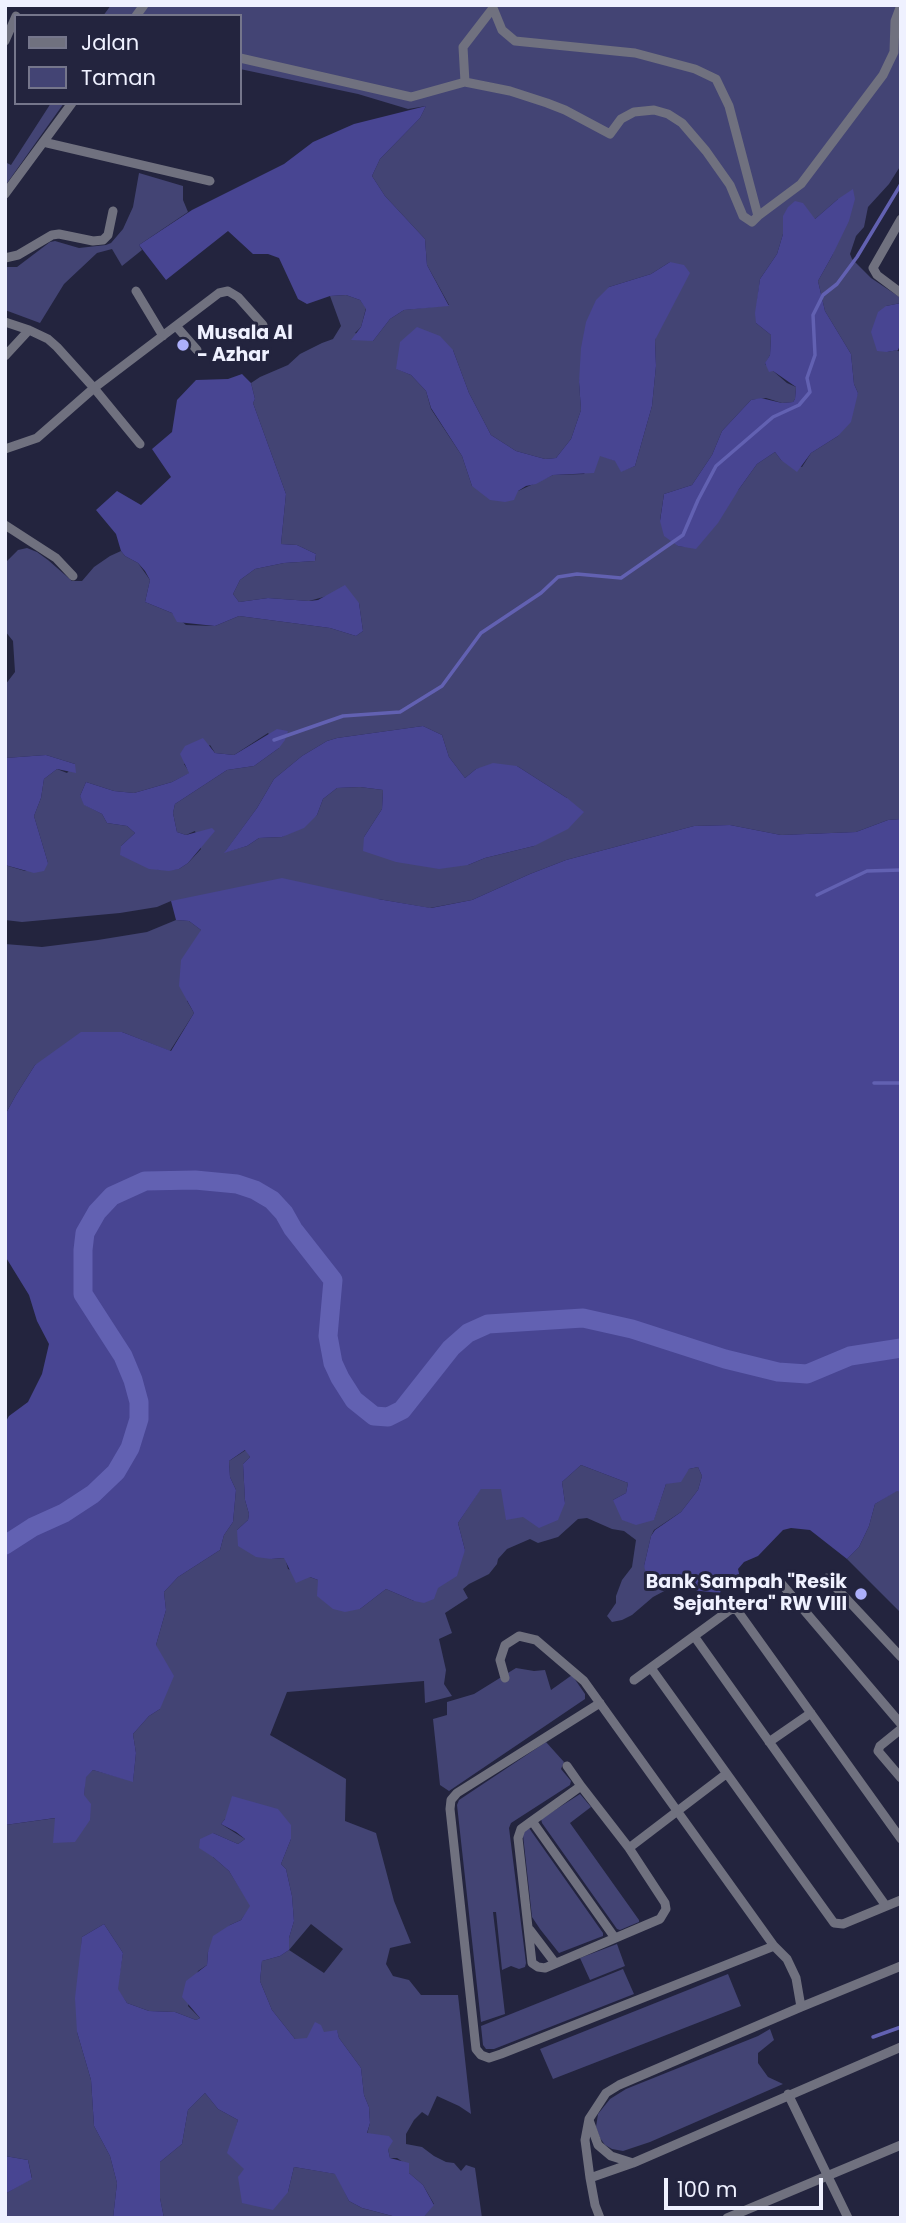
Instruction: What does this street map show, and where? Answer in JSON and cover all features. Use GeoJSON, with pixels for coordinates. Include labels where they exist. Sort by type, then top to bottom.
{"type":"FeatureCollection","features":[{"type":"Feature","properties":{"kind":"street"},"geometry":{"type":"LineString","coordinates":[[242,58],[411,97],[465,82],[510,91],[565,110],[610,134],[621,119],[634,112],[654,110],[668,114],[682,123],[706,151],[730,185],[743,216],[752,222],[801,184],[883,75],[894,52],[895,21],[901,5]]}},
{"type":"Feature","properties":{"kind":"street"},"geometry":{"type":"LineString","coordinates":[[493,6],[502,30],[516,41],[635,53],[695,69],[716,79],[729,106],[758,216]]}},
{"type":"Feature","properties":{"kind":"street"},"geometry":{"type":"LineString","coordinates":[[465,82],[463,47],[493,6]]}},
{"type":"Feature","properties":{"kind":"street"},"geometry":{"type":"LineString","coordinates":[[5,41],[14,21]]}},
{"type":"Feature","properties":{"kind":"street"},"geometry":{"type":"LineString","coordinates":[[5,194],[71,105]]}},
{"type":"Feature","properties":{"kind":"street"},"geometry":{"type":"LineString","coordinates":[[43,142],[210,181]]}},
{"type":"Feature","properties":{"kind":"street"},"geometry":{"type":"LineString","coordinates":[[5,258],[18,255],[52,235],[103,240],[108,235],[113,211]]}},
{"type":"Feature","properties":{"kind":"street"},"geometry":{"type":"LineString","coordinates":[[901,219],[873,268],[877,275],[901,293]]}},
{"type":"Feature","properties":{"kind":"street"},"geometry":{"type":"LineString","coordinates":[[136,291],[163,336]]}},
{"type":"Feature","properties":{"kind":"street"},"geometry":{"type":"LineString","coordinates":[[5,449],[37,438],[94,388],[223,291],[238,297],[263,325]]}},
{"type":"Feature","properties":{"kind":"street"},"geometry":{"type":"LineString","coordinates":[[5,322],[48,339],[57,347],[140,444]]}},
{"type":"Feature","properties":{"kind":"street"},"geometry":{"type":"LineString","coordinates":[[176,326],[197,350]]}},
{"type":"Feature","properties":{"kind":"street"},"geometry":{"type":"LineString","coordinates":[[5,356],[29,330]]}},
{"type":"Feature","properties":{"kind":"street"},"geometry":{"type":"LineString","coordinates":[[5,525],[56,558],[73,576]]}},
{"type":"Feature","properties":{"kind":"street"},"geometry":{"type":"LineString","coordinates":[[827,1578],[901,1657]]}},
{"type":"Feature","properties":{"kind":"street"},"geometry":{"type":"LineString","coordinates":[[780,1581],[901,1724]]}},
{"type":"Feature","properties":{"kind":"street"},"geometry":{"type":"LineString","coordinates":[[634,1680],[727,1612],[737,1610],[901,1839]]}},
{"type":"Feature","properties":{"kind":"street"},"geometry":{"type":"LineString","coordinates":[[505,1678],[500,1660],[505,1645],[519,1636],[536,1640],[584,1681],[774,1946],[787,1959],[793,1969],[801,2007]]}},
{"type":"Feature","properties":{"kind":"street"},"geometry":{"type":"LineString","coordinates":[[694,1636],[886,1906]]}},
{"type":"Feature","properties":{"kind":"street"},"geometry":{"type":"LineString","coordinates":[[651,1668],[834,1923],[843,1924],[901,1900]]}},
{"type":"Feature","properties":{"kind":"street"},"geometry":{"type":"LineString","coordinates":[[600,1703],[457,1793],[451,1800],[476,2049],[481,2055],[489,2057],[501,2054],[774,1946]]}},
{"type":"Feature","properties":{"kind":"street"},"geometry":{"type":"LineString","coordinates":[[769,1742],[811,1713]]}},
{"type":"Feature","properties":{"kind":"street"},"geometry":{"type":"LineString","coordinates":[[901,1729],[880,1746],[878,1751],[901,1778]]}},
{"type":"Feature","properties":{"kind":"street"},"geometry":{"type":"LineString","coordinates":[[567,1766],[629,1848],[665,1903],[666,1909],[660,1919],[545,1968],[538,1967],[532,1963],[518,1838],[521,1829],[581,1786]]}},
{"type":"Feature","properties":{"kind":"street"},"geometry":{"type":"LineString","coordinates":[[629,1848],[726,1774]]}},
{"type":"Feature","properties":{"kind":"street"},"geometry":{"type":"LineString","coordinates":[[531,1821],[615,1938]]}},
{"type":"Feature","properties":{"kind":"street"},"geometry":{"type":"LineString","coordinates":[[528,1928],[555,1963]]}},
{"type":"Feature","properties":{"kind":"street"},"geometry":{"type":"LineString","coordinates":[[600,2218],[595,2205],[585,2140],[589,2119],[606,2094],[619,2085],[901,1966]]}},
{"type":"Feature","properties":{"kind":"street"},"geometry":{"type":"LineString","coordinates":[[590,2178],[633,2163],[901,2047]]}},
{"type":"Feature","properties":{"kind":"street"},"geometry":{"type":"LineString","coordinates":[[788,2094],[848,2218]]}},
{"type":"Feature","properties":{"kind":"street"},"geometry":{"type":"LineString","coordinates":[[589,2119],[598,2145],[611,2156],[633,2163]]}},
{"type":"Feature","properties":{"kind":"street"},"geometry":{"type":"LineString","coordinates":[[727,2218],[901,2145]]}},
{"type":"Feature","properties":{"kind":"green space"},"geometry":{"type":"Polygon","coordinates":[[[111,5],[901,5],[901,165],[889,184],[868,207],[864,227],[856,236],[850,254],[871,278],[901,298],[901,303],[886,306],[887,352],[897,350],[901,353],[901,819],[888,820],[856,832],[781,835],[730,825],[694,826],[566,860],[472,900],[430,908],[378,899],[171,901],[157,907],[120,913],[22,922],[5,920],[5,865],[25,871],[48,863],[34,816],[44,779],[57,769],[67,773],[75,764],[46,755],[5,758],[5,685],[15,672],[13,641],[5,631],[5,563],[18,550],[27,548],[37,552],[72,581],[82,581],[94,567],[121,551],[138,563],[150,580],[145,602],[172,613],[186,625],[215,626],[239,616],[330,628],[356,636],[363,631],[359,603],[327,596],[309,601],[268,598],[239,602],[233,594],[240,580],[255,569],[284,563],[315,561],[316,554],[297,545],[281,544],[286,494],[253,403],[255,399],[251,383],[288,365],[300,354],[333,339],[341,326],[330,296],[346,295],[360,300],[366,308],[361,327],[355,333],[373,341],[390,319],[404,310],[449,305],[427,265],[425,239],[385,196],[372,176],[380,159],[420,118],[426,106],[408,109],[358,94],[242,69],[242,14],[104,14],[111,5]],[[838,199],[815,219],[783,216],[783,234],[777,254],[760,279],[756,323],[771,335],[770,355],[765,364],[787,383],[796,387],[795,399],[793,402],[782,403],[766,398],[751,400],[722,431],[712,455],[692,485],[664,494],[660,520],[678,546],[688,547],[739,489],[757,464],[775,452],[781,460],[802,467],[811,453],[838,436],[858,393],[854,384],[851,354],[825,311],[818,281],[835,247],[838,199]],[[670,262],[651,274],[609,287],[579,382],[581,410],[571,439],[556,458],[545,459],[516,451],[491,435],[469,393],[453,350],[397,369],[411,375],[426,391],[431,409],[462,456],[472,486],[518,491],[553,475],[584,474],[600,455],[616,461],[621,471],[635,466],[652,406],[656,366],[655,340],[670,262]],[[423,726],[337,738],[302,756],[274,779],[225,852],[247,846],[259,838],[282,837],[317,815],[323,799],[337,788],[360,787],[383,790],[382,809],[364,837],[468,865],[534,846],[567,798],[517,766],[476,769],[465,778],[449,757],[442,735],[423,726]],[[268,733],[234,755],[215,753],[210,745],[184,764],[190,773],[172,782],[134,793],[114,791],[86,782],[80,796],[85,805],[102,814],[107,823],[127,826],[135,833],[121,846],[121,855],[159,870],[179,869],[201,849],[195,831],[186,835],[177,832],[173,813],[175,804],[227,770],[254,766],[279,748],[268,733]]]}},
{"type":"Feature","properties":{"kind":"green space"},"geometry":{"type":"Polygon","coordinates":[[[50,105],[63,105],[5,186],[5,162],[11,165],[50,105]]]}},
{"type":"Feature","properties":{"kind":"green space"},"geometry":{"type":"Polygon","coordinates":[[[139,173],[183,186],[183,200],[188,212],[139,245],[142,250],[122,266],[112,249],[97,253],[64,284],[40,323],[5,310],[5,267],[17,267],[50,242],[79,248],[111,243],[123,229],[133,207],[139,173]]]}},
{"type":"Feature","properties":{"kind":"green space"},"geometry":{"type":"Polygon","coordinates":[[[176,920],[189,921],[201,930],[187,1001],[194,1013],[170,1051],[122,1032],[35,1065],[5,1115],[5,944],[42,947],[98,940],[147,932],[176,920]]]}},
{"type":"Feature","properties":{"kind":"green space"},"geometry":{"type":"Polygon","coordinates":[[[246,1450],[250,1457],[243,1464],[248,1520],[237,1530],[271,1559],[285,1558],[288,1569],[318,1580],[360,1609],[386,1589],[414,1601],[437,1588],[465,1550],[458,1523],[481,1488],[502,1489],[565,1503],[562,1482],[581,1465],[628,1483],[626,1493],[613,1500],[654,1519],[666,1484],[689,1469],[698,1467],[702,1476],[698,1490],[681,1512],[654,1530],[651,1536],[644,1566],[661,1587],[670,1588],[653,1597],[632,1615],[612,1622],[607,1616],[616,1603],[622,1580],[632,1567],[636,1540],[624,1531],[587,1518],[578,1519],[558,1537],[538,1543],[530,1539],[507,1549],[489,1574],[463,1589],[468,1598],[445,1613],[452,1633],[439,1639],[446,1670],[444,1684],[452,1696],[425,1703],[424,1681],[287,1692],[270,1735],[346,1779],[345,1821],[376,1833],[394,1901],[411,1943],[390,1948],[386,1964],[393,1976],[409,1980],[421,1995],[458,1995],[471,2114],[437,2096],[428,2116],[422,2112],[414,2120],[406,2134],[406,2144],[422,2147],[446,2162],[454,2163],[461,2171],[466,2165],[475,2168],[482,2218],[423,2218],[434,2204],[423,2185],[409,2173],[403,2162],[390,2158],[388,2149],[367,2134],[370,2123],[369,2107],[364,2095],[361,2068],[339,2038],[337,2031],[307,2039],[295,2039],[272,2010],[260,1981],[262,1961],[280,1956],[289,1950],[294,1921],[292,1896],[286,1869],[281,1864],[291,1839],[291,1825],[225,1819],[221,1824],[245,1839],[238,1844],[213,1833],[213,1857],[229,1871],[251,1906],[241,1920],[230,1925],[208,1952],[207,1965],[198,1971],[188,2006],[200,2018],[196,2020],[175,2012],[149,2011],[127,2003],[117,1989],[123,1953],[104,1924],[82,1937],[77,2032],[91,2080],[94,2126],[110,2156],[117,2183],[113,2218],[5,2218],[5,2194],[32,2178],[28,2160],[5,2156],[5,1825],[56,1818],[84,1795],[85,1777],[93,1770],[133,1781],[136,1753],[133,1734],[149,1716],[160,1709],[156,1645],[166,1610],[164,1592],[178,1577],[220,1550],[224,1535],[233,1522],[236,1490],[230,1477],[229,1461],[246,1450]],[[311,1924],[289,1950],[324,1973],[343,1949],[311,1924]]]}},
{"type":"Feature","properties":{"kind":"green space"},"geometry":{"type":"Polygon","coordinates":[[[897,1490],[901,1492],[901,1613],[847,1559],[859,1547],[875,1504],[897,1490]]]}},
{"type":"Feature","properties":{"kind":"green space"},"geometry":{"type":"Polygon","coordinates":[[[516,1668],[545,1670],[551,1690],[572,1675],[585,1694],[585,1699],[449,1791],[440,1785],[433,1719],[447,1715],[447,1702],[474,1694],[516,1668]]]}},
{"type":"Feature","properties":{"kind":"green space"},"geometry":{"type":"Polygon","coordinates":[[[546,1742],[564,1762],[561,1769],[571,1781],[570,1785],[511,1823],[509,1828],[526,1963],[525,1967],[519,1969],[511,1966],[502,1970],[496,1912],[493,1912],[505,2014],[481,2022],[457,1805],[459,1800],[546,1742]]]}},
{"type":"Feature","properties":{"kind":"green space"},"geometry":{"type":"Polygon","coordinates":[[[580,1794],[591,1807],[570,1823],[639,1920],[620,1930],[542,1823],[541,1819],[580,1794]]]}},
{"type":"Feature","properties":{"kind":"green space"},"geometry":{"type":"Polygon","coordinates":[[[529,1828],[603,1936],[559,1953],[540,1929],[532,1917],[523,1835],[529,1828]]]}},
{"type":"Feature","properties":{"kind":"green space"},"geometry":{"type":"Polygon","coordinates":[[[617,1944],[625,1966],[590,1980],[580,1958],[617,1944]]]}},
{"type":"Feature","properties":{"kind":"green space"},"geometry":{"type":"Polygon","coordinates":[[[623,1969],[634,1994],[494,2049],[486,2049],[483,2045],[481,2026],[623,1969]]]}},
{"type":"Feature","properties":{"kind":"green space"},"geometry":{"type":"Polygon","coordinates":[[[728,1974],[741,2006],[553,2079],[540,2049],[728,1974]]]}},
{"type":"Feature","properties":{"kind":"green space"},"geometry":{"type":"Polygon","coordinates":[[[770,2029],[774,2040],[758,2053],[758,2063],[768,2077],[783,2084],[650,2142],[623,2151],[612,2149],[600,2138],[596,2127],[598,2114],[610,2099],[626,2089],[770,2029]]]}},
{"type":"Feature","properties":{"kind":"green space"},"geometry":{"type":"Polygon","coordinates":[[[205,2093],[218,2109],[238,2120],[235,2131],[288,2192],[294,2167],[336,2174],[349,2201],[362,2208],[400,2218],[164,2218],[160,2198],[160,2162],[182,2144],[188,2110],[205,2093]]]}},
{"type":"Feature","properties":{"kind":"shaded area"},"geometry":{"type":"Polygon","coordinates":[[[426,106],[420,118],[380,159],[372,176],[385,196],[425,239],[427,265],[449,306],[404,310],[390,319],[373,341],[351,340],[361,327],[366,309],[360,300],[346,295],[330,296],[307,304],[298,299],[279,258],[268,254],[253,254],[228,231],[166,280],[139,245],[192,210],[284,164],[313,142],[354,124],[426,106]]]}},
{"type":"Feature","properties":{"kind":"shaded area"},"geometry":{"type":"Polygon","coordinates":[[[853,189],[855,199],[849,221],[818,281],[825,311],[851,354],[854,384],[858,393],[851,422],[838,436],[811,453],[797,472],[775,452],[757,464],[718,523],[696,549],[678,546],[664,536],[660,521],[664,494],[692,485],[712,455],[722,431],[751,400],[761,398],[782,403],[793,402],[795,399],[796,387],[773,371],[769,372],[765,363],[770,355],[771,335],[756,323],[755,313],[760,279],[777,254],[783,234],[783,216],[795,201],[803,203],[815,219],[853,189]]]}},
{"type":"Feature","properties":{"kind":"shaded area"},"geometry":{"type":"Polygon","coordinates":[[[670,262],[684,265],[690,273],[655,340],[656,366],[652,406],[635,466],[621,472],[615,461],[600,456],[594,473],[553,475],[526,486],[518,491],[514,500],[505,502],[490,500],[472,486],[462,456],[431,408],[426,391],[411,375],[396,369],[400,342],[417,327],[440,336],[453,350],[469,393],[491,435],[516,451],[545,459],[556,458],[571,439],[581,410],[581,348],[586,322],[596,300],[609,287],[651,274],[670,262]]]}},
{"type":"Feature","properties":{"kind":"shaded area"},"geometry":{"type":"Polygon","coordinates":[[[901,303],[901,343],[898,350],[877,351],[871,332],[878,312],[886,306],[901,303]]]}},
{"type":"Feature","properties":{"kind":"shaded area"},"geometry":{"type":"Polygon","coordinates":[[[242,374],[251,383],[255,399],[253,403],[286,494],[281,544],[297,545],[316,554],[315,561],[284,563],[255,569],[240,580],[233,594],[239,602],[268,598],[309,601],[318,600],[345,585],[359,603],[363,631],[356,636],[330,628],[239,616],[215,626],[177,622],[172,613],[145,602],[150,580],[138,563],[121,551],[116,534],[96,510],[117,491],[141,505],[171,477],[152,449],[172,432],[177,400],[196,380],[228,379],[242,374]]]}},
{"type":"Feature","properties":{"kind":"shaded area"},"geometry":{"type":"Polygon","coordinates":[[[423,726],[442,735],[449,757],[465,778],[476,769],[493,763],[517,766],[584,812],[568,829],[534,846],[468,865],[439,869],[396,862],[363,851],[364,837],[382,809],[383,790],[337,788],[323,799],[317,815],[304,828],[282,837],[259,838],[247,846],[224,853],[257,808],[274,779],[302,756],[337,738],[423,726]]]}},
{"type":"Feature","properties":{"kind":"shaded area"},"geometry":{"type":"Polygon","coordinates":[[[277,729],[288,731],[279,748],[254,766],[227,770],[175,804],[173,813],[177,832],[186,835],[212,828],[215,831],[188,863],[179,869],[149,869],[120,855],[121,846],[135,833],[127,826],[107,823],[102,814],[84,805],[80,796],[86,782],[114,791],[134,793],[172,782],[189,773],[180,754],[185,746],[203,738],[215,753],[234,755],[277,729]]]}},
{"type":"Feature","properties":{"kind":"shaded area"},"geometry":{"type":"Polygon","coordinates":[[[46,755],[75,764],[76,773],[57,769],[44,779],[34,816],[48,863],[44,871],[34,873],[5,865],[5,758],[46,755]]]}},
{"type":"Feature","properties":{"kind":"shaded area"},"geometry":{"type":"Polygon","coordinates":[[[901,819],[901,1492],[897,1491],[875,1504],[859,1547],[847,1559],[810,1530],[791,1528],[783,1530],[758,1556],[744,1562],[738,1569],[740,1578],[723,1583],[720,1593],[661,1587],[651,1584],[644,1566],[651,1536],[655,1530],[681,1512],[698,1490],[702,1476],[698,1467],[689,1469],[681,1482],[666,1484],[654,1520],[636,1525],[622,1520],[613,1500],[626,1493],[628,1483],[581,1465],[562,1482],[565,1503],[558,1520],[539,1528],[523,1517],[506,1520],[501,1489],[481,1489],[458,1523],[465,1550],[457,1576],[438,1588],[434,1599],[424,1603],[414,1601],[386,1589],[360,1609],[345,1612],[333,1609],[317,1596],[318,1580],[310,1577],[296,1583],[284,1558],[256,1557],[238,1546],[237,1530],[248,1520],[249,1514],[245,1500],[243,1464],[250,1457],[245,1450],[229,1461],[230,1477],[236,1490],[233,1522],[224,1535],[220,1550],[178,1577],[164,1592],[166,1610],[156,1645],[174,1676],[160,1709],[149,1716],[133,1734],[136,1753],[133,1782],[93,1770],[86,1777],[84,1795],[91,1804],[90,1820],[75,1842],[53,1843],[55,1818],[5,1825],[5,1423],[9,1416],[28,1402],[42,1374],[49,1344],[37,1321],[29,1295],[5,1256],[5,1115],[35,1065],[81,1032],[122,1032],[171,1051],[194,1013],[179,986],[181,960],[201,930],[189,921],[176,920],[171,901],[282,878],[431,908],[472,900],[566,860],[694,826],[730,825],[781,835],[856,832],[888,820],[901,819]]]}},
{"type":"Feature","properties":{"kind":"shaded area"},"geometry":{"type":"Polygon","coordinates":[[[232,1796],[278,1809],[291,1825],[291,1839],[281,1864],[286,1869],[292,1896],[294,1921],[289,1950],[280,1956],[262,1961],[260,1981],[272,2010],[295,2039],[307,2038],[315,2022],[321,2025],[324,2032],[337,2030],[339,2038],[361,2068],[364,2095],[369,2107],[370,2123],[367,2133],[389,2136],[393,2141],[388,2149],[390,2158],[409,2163],[409,2173],[423,2185],[434,2205],[423,2218],[400,2218],[362,2208],[349,2201],[335,2174],[294,2167],[288,2192],[273,2210],[242,2203],[238,2177],[244,2169],[227,2153],[238,2120],[218,2109],[205,2093],[188,2110],[182,2144],[160,2162],[160,2198],[164,2218],[113,2218],[117,2183],[110,2156],[94,2126],[91,2080],[77,2032],[75,1998],[82,1937],[104,1924],[123,1953],[118,1989],[127,2003],[149,2011],[175,2012],[196,2020],[200,2018],[182,1997],[186,1981],[207,1965],[213,1936],[241,1920],[250,1906],[229,1871],[199,1848],[200,1839],[213,1833],[238,1844],[245,1839],[221,1824],[232,1796]]]}},
{"type":"Feature","properties":{"kind":"shaded area"},"geometry":{"type":"Polygon","coordinates":[[[5,2156],[28,2160],[32,2179],[5,2194],[5,2156]]]}},
{"type":"Feature","properties":{"kind":"waterway"},"geometry":{"type":"LineString","coordinates":[[274,740],[343,716],[400,712],[442,686],[481,633],[541,593],[558,577],[577,574],[621,578],[683,535],[716,466],[773,417],[799,405],[810,392],[807,378],[815,355],[813,315],[823,295],[837,284],[857,257],[901,184]]}},
{"type":"Feature","properties":{"kind":"waterway"},"geometry":{"type":"LineString","coordinates":[[817,895],[867,871],[901,870]]}},
{"type":"Feature","properties":{"kind":"waterway"},"geometry":{"type":"LineString","coordinates":[[874,1083],[901,1083]]}},
{"type":"Feature","properties":{"kind":"waterway"},"geometry":{"type":"LineString","coordinates":[[5,1545],[93,1494],[116,1472],[130,1448],[139,1419],[139,1402],[123,1356],[83,1294],[83,1250],[85,1233],[97,1212],[112,1196],[145,1181],[195,1180],[237,1184],[272,1200],[333,1280],[328,1336],[333,1363],[354,1400],[374,1416],[388,1417],[402,1410],[451,1348],[468,1333],[488,1324],[583,1318],[632,1329],[725,1359],[778,1372],[807,1374],[850,1356],[901,1348]]}},
{"type":"Feature","properties":{"kind":"waterway"},"geometry":{"type":"LineString","coordinates":[[873,2037],[901,2027]]}},
{"type":"Feature","properties":{"kind":"place","name":"Musala Al - Azhar"},"geometry":{"type":"Point","coordinates":[183,345]}},
{"type":"Feature","properties":{"kind":"place","name":"Bank Sampah \"Resik Sejahtera\" RW VIII"},"geometry":{"type":"Point","coordinates":[861,1594]}}]}
